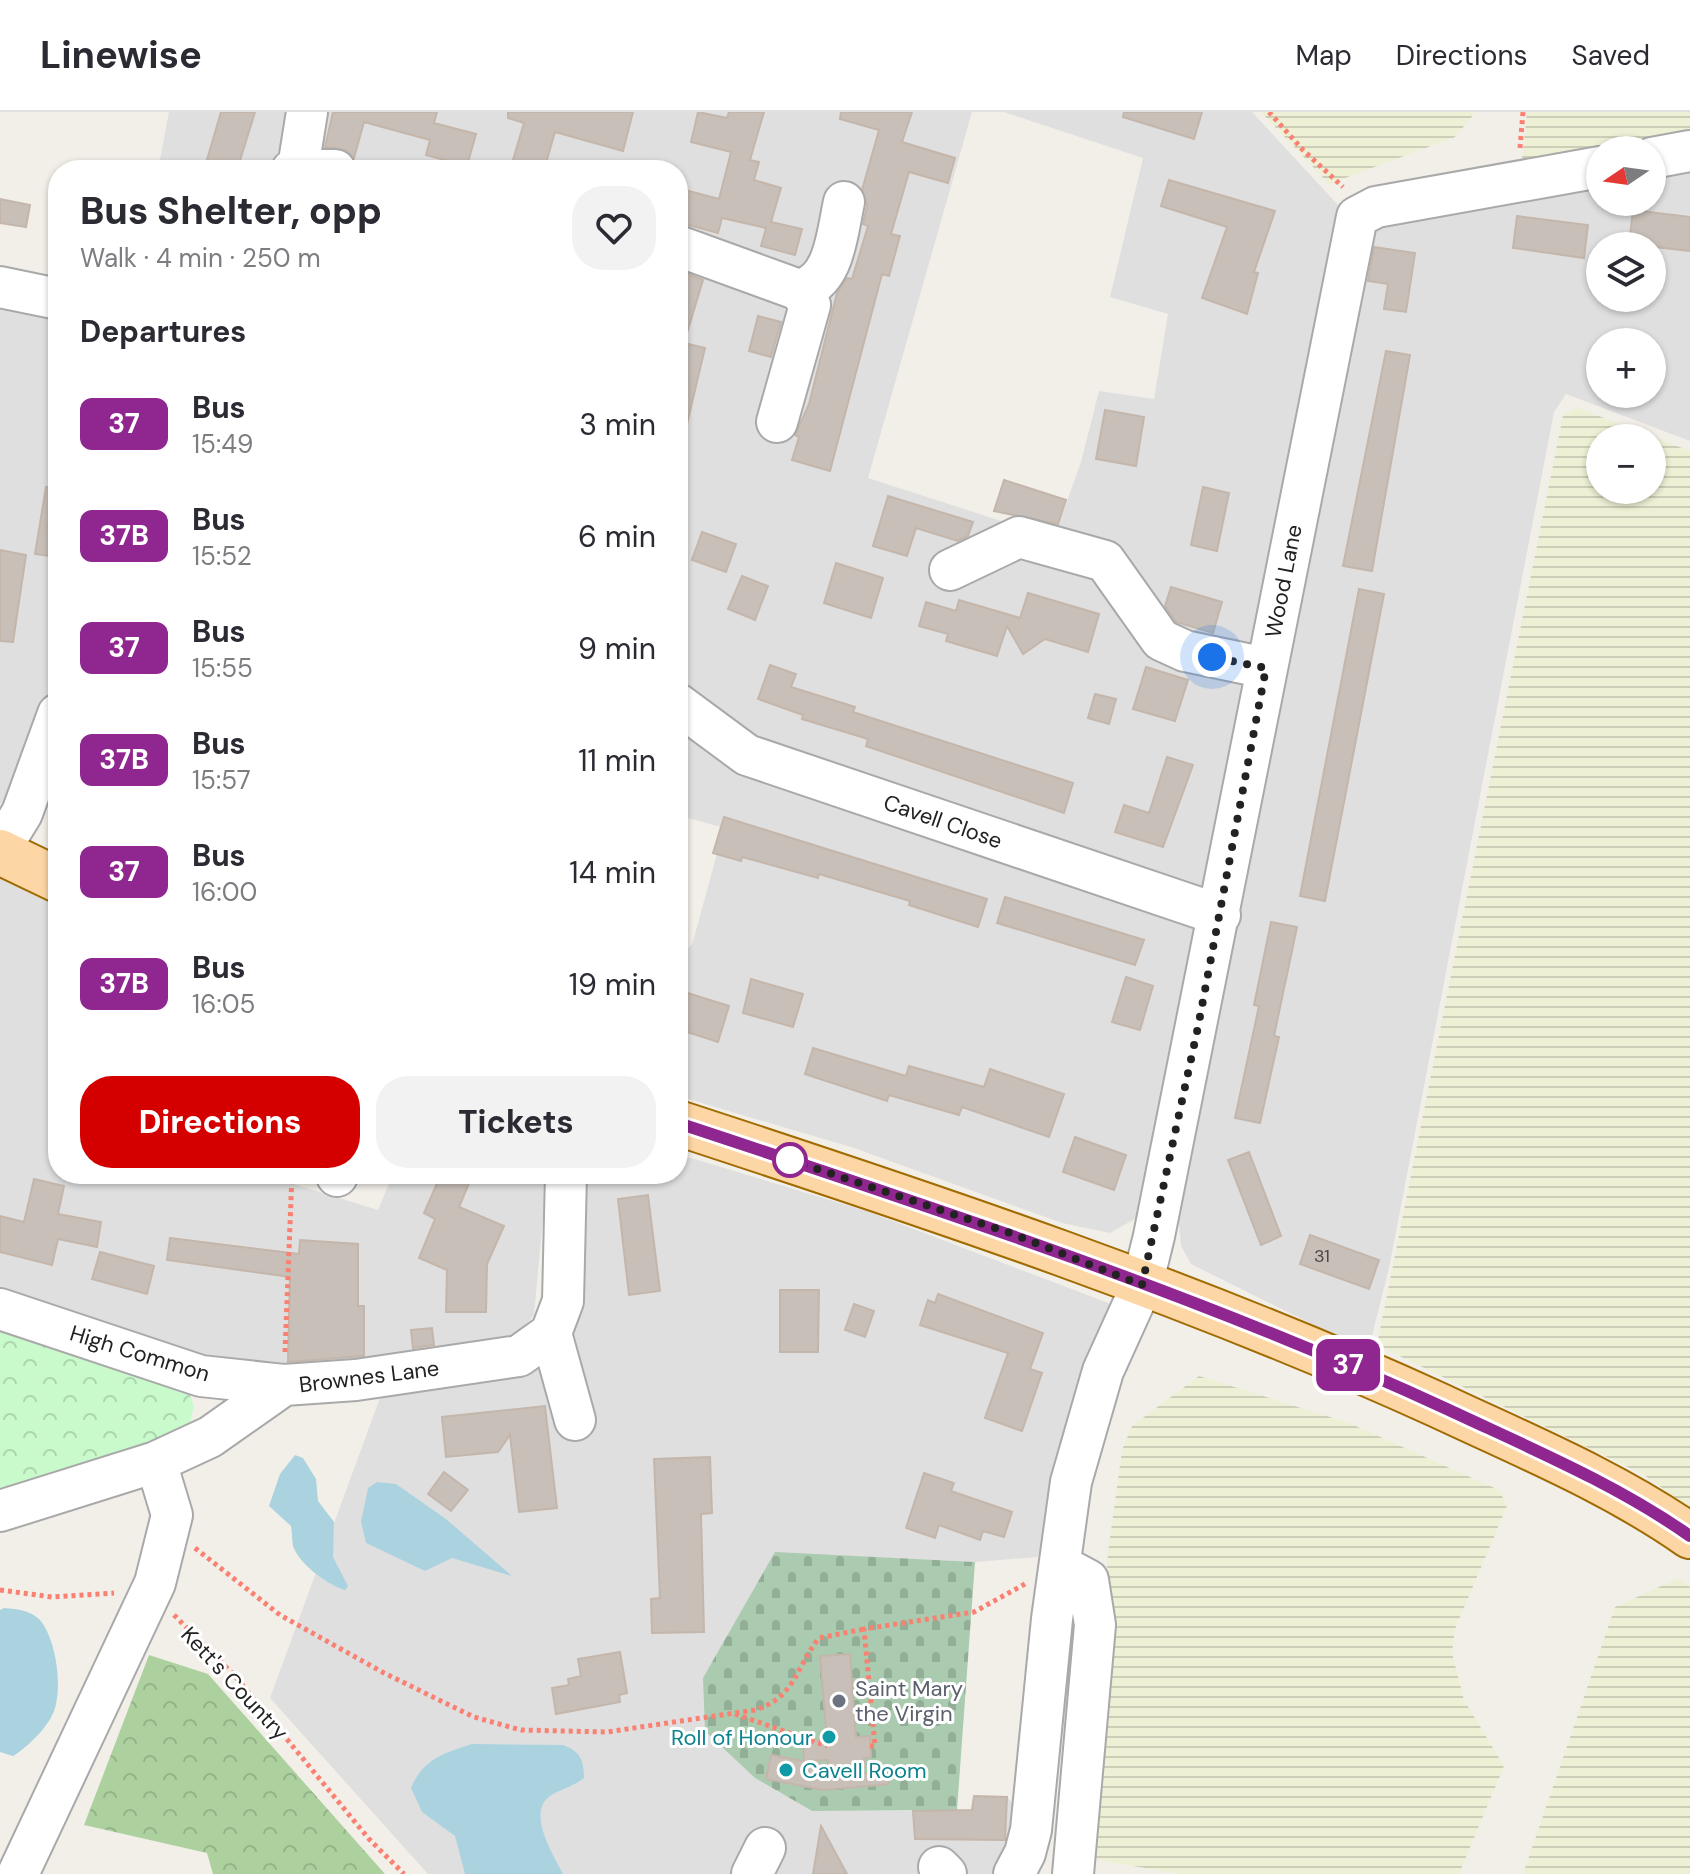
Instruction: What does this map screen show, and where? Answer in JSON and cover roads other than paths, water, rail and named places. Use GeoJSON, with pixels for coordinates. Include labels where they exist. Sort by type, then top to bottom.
{"type":"FeatureCollection","features":[{"type":"Feature","properties":{"kind":"main road"},"geometry":{"type":"LineString","coordinates":[[0,850],[48,875]]}},
{"type":"Feature","properties":{"kind":"main road"},"geometry":{"type":"LineString","coordinates":[[688,1126],[995,1228],[1371,1375],[1565,1464],[1690,1536]]}},
{"type":"Feature","properties":{"kind":"street"},"geometry":{"type":"LineString","coordinates":[[307,112],[308,160]]}},
{"type":"Feature","properties":{"kind":"street"},"geometry":{"type":"LineString","coordinates":[[1666,155],[1690,151]]}},
{"type":"Feature","properties":{"kind":"street","name":"Wood Lane"},"geometry":{"type":"LineString","coordinates":[[1014,1874],[1031,1830],[1052,1619],[1062,1566],[1071,1482],[1103,1371],[1142,1285],[1220,915],[1266,668],[1357,217],[1376,207],[1586,170]]}},
{"type":"Feature","properties":{"kind":"street"},"geometry":{"type":"LineString","coordinates":[[688,250],[799,290],[812,287],[824,276],[844,202]]}},
{"type":"Feature","properties":{"kind":"street"},"geometry":{"type":"LineString","coordinates":[[0,287],[48,297]]}},
{"type":"Feature","properties":{"kind":"street"},"geometry":{"type":"LineString","coordinates":[[777,422],[810,305],[799,290]]}},
{"type":"Feature","properties":{"kind":"street"},"geometry":{"type":"LineString","coordinates":[[950,570],[1019,537],[1105,561],[1161,640],[1185,651],[1266,668]]}},
{"type":"Feature","properties":{"kind":"street","name":"Cavell Close"},"geometry":{"type":"LineString","coordinates":[[688,711],[747,755],[1220,915]]}},
{"type":"Feature","properties":{"kind":"street"},"geometry":{"type":"LineString","coordinates":[[0,850],[22,813],[48,742]]}},
{"type":"Feature","properties":{"kind":"street"},"geometry":{"type":"LineString","coordinates":[[566,1184],[563,1301],[551,1333],[575,1420]]}},
{"type":"Feature","properties":{"kind":"street","name":"High Common"},"geometry":{"type":"LineString","coordinates":[[0,1309],[201,1376],[284,1385]]}},
{"type":"Feature","properties":{"kind":"street","name":"Brownes Lane"},"geometry":{"type":"LineString","coordinates":[[0,1511],[156,1462],[210,1437],[284,1385],[356,1380],[519,1356],[551,1333]]}},
{"type":"Feature","properties":{"kind":"street"},"geometry":{"type":"LineString","coordinates":[[18,1874],[153,1587],[172,1515],[156,1462]]}},
{"type":"Feature","properties":{"kind":"street"},"geometry":{"type":"LineString","coordinates":[[1062,1566],[1088,1580],[1095,1625],[1073,1874]]}},
{"type":"Feature","properties":{"kind":"street"},"geometry":{"type":"LineString","coordinates":[[35,1834],[37,1874]]}},
{"type":"Feature","properties":{"kind":"water"},"geometry":{"type":"Polygon","coordinates":[[[295,1455],[303,1458],[316,1479],[318,1501],[334,1522],[333,1557],[348,1586],[345,1590],[323,1579],[301,1560],[293,1546],[291,1526],[269,1506],[280,1474],[295,1455]]]}},
{"type":"Feature","properties":{"kind":"water"},"geometry":{"type":"Polygon","coordinates":[[[377,1482],[396,1484],[446,1519],[512,1576],[452,1558],[425,1571],[366,1543],[361,1522],[368,1488],[377,1482]]]}},
{"type":"Feature","properties":{"kind":"water"},"geometry":{"type":"Polygon","coordinates":[[[0,1610],[26,1612],[40,1620],[51,1642],[58,1674],[56,1704],[50,1719],[26,1747],[13,1756],[0,1752],[0,1610]]]}},
{"type":"Feature","properties":{"kind":"water"},"geometry":{"type":"Polygon","coordinates":[[[472,1744],[563,1745],[580,1757],[584,1778],[550,1796],[543,1803],[541,1813],[544,1835],[563,1874],[465,1874],[455,1836],[422,1812],[411,1788],[428,1764],[444,1754],[472,1744]]]}},
{"type":"Feature","properties":{"kind":"place","name":"Saint Mary the Virgin"},"geometry":{"type":"Point","coordinates":[839,1701]}},
{"type":"Feature","properties":{"kind":"place","name":"Roll of Honour"},"geometry":{"type":"Point","coordinates":[829,1737]}},
{"type":"Feature","properties":{"kind":"place","name":"Cavell Room"},"geometry":{"type":"Point","coordinates":[786,1770]}}]}
